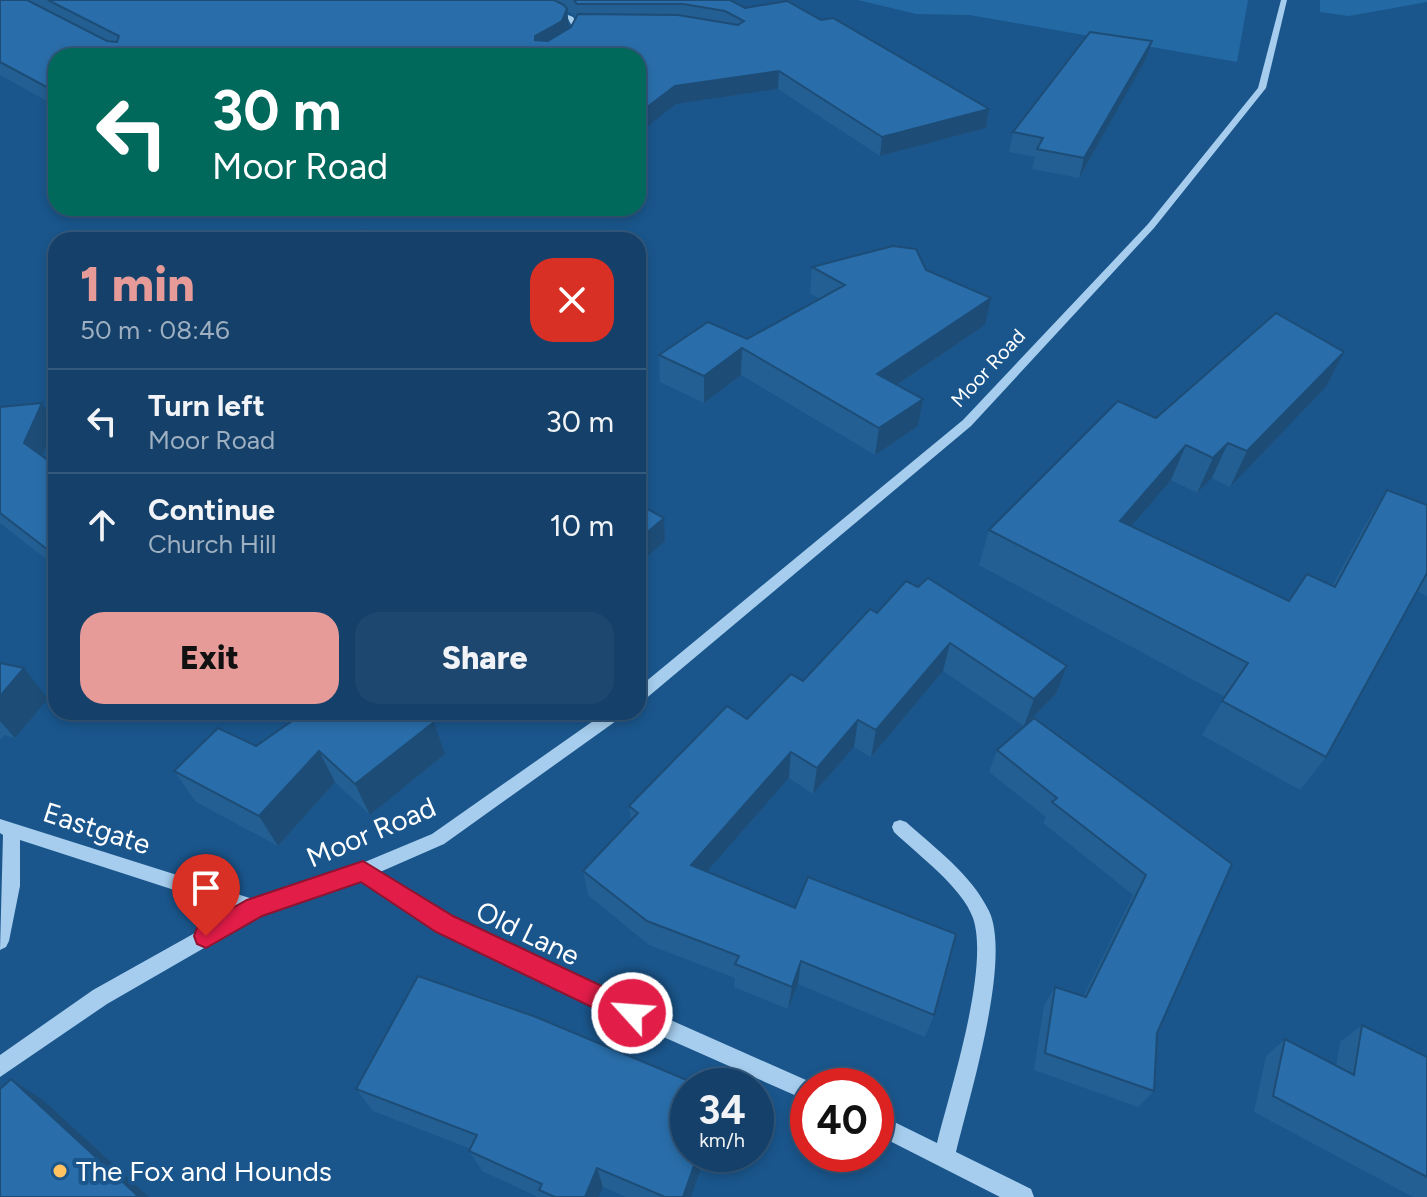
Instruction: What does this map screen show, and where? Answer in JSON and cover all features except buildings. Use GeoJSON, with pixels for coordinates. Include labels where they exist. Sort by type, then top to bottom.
{"type":"FeatureCollection","features":[{"type":"Feature","properties":{"kind":"street"},"geometry":{"type":"LineString","coordinates":[[525,0],[571,18],[575,26],[569,41],[557,48]]}},
{"type":"Feature","properties":{"kind":"street","name":"Moor Road"},"geometry":{"type":"LineString","coordinates":[[646,690],[967,423],[1151,226],[1262,88],[1284,0]]}},
{"type":"Feature","properties":{"kind":"street"},"geometry":{"type":"LineString","coordinates":[[575,26],[590,26]]}},
{"type":"Feature","properties":{"kind":"street","name":"Moor Road"},"geometry":{"type":"LineString","coordinates":[[0,1067],[100,997],[256,908],[363,871],[438,839],[607,720]]}},
{"type":"Feature","properties":{"kind":"street"},"geometry":{"type":"LineString","coordinates":[[900,827],[959,884],[982,918],[986,977],[944,1157]]}},
{"type":"Feature","properties":{"kind":"street","name":"Eastgate"},"geometry":{"type":"LineString","coordinates":[[0,941],[11,886],[6,828],[256,908]]}},
{"type":"Feature","properties":{"kind":"street","name":"Old Lane"},"geometry":{"type":"LineString","coordinates":[[363,871],[445,924],[790,1083]]}},
{"type":"Feature","properties":{"kind":"street"},"geometry":{"type":"LineString","coordinates":[[894,1132],[1023,1197]]}},
{"type":"Feature","properties":{"kind":"shaded area"},"geometry":{"type":"Polygon","coordinates":[[[858,0],[1248,0],[1237,62],[970,15],[916,14],[858,0]]]}},
{"type":"Feature","properties":{"kind":"shaded area"},"geometry":{"type":"Polygon","coordinates":[[[1320,0],[1427,2],[1349,16],[1320,12],[1320,0]]]}},
{"type":"Feature","properties":{"kind":"place","name":"The Fox and Hounds"},"geometry":{"type":"Point","coordinates":[60,1171]}},
{"type":"Feature","properties":{"kind":"route"},"geometry":{"type":"LineString","coordinates":[[206,936],[256,908],[363,871],[445,924],[632,1013]]}}]}
